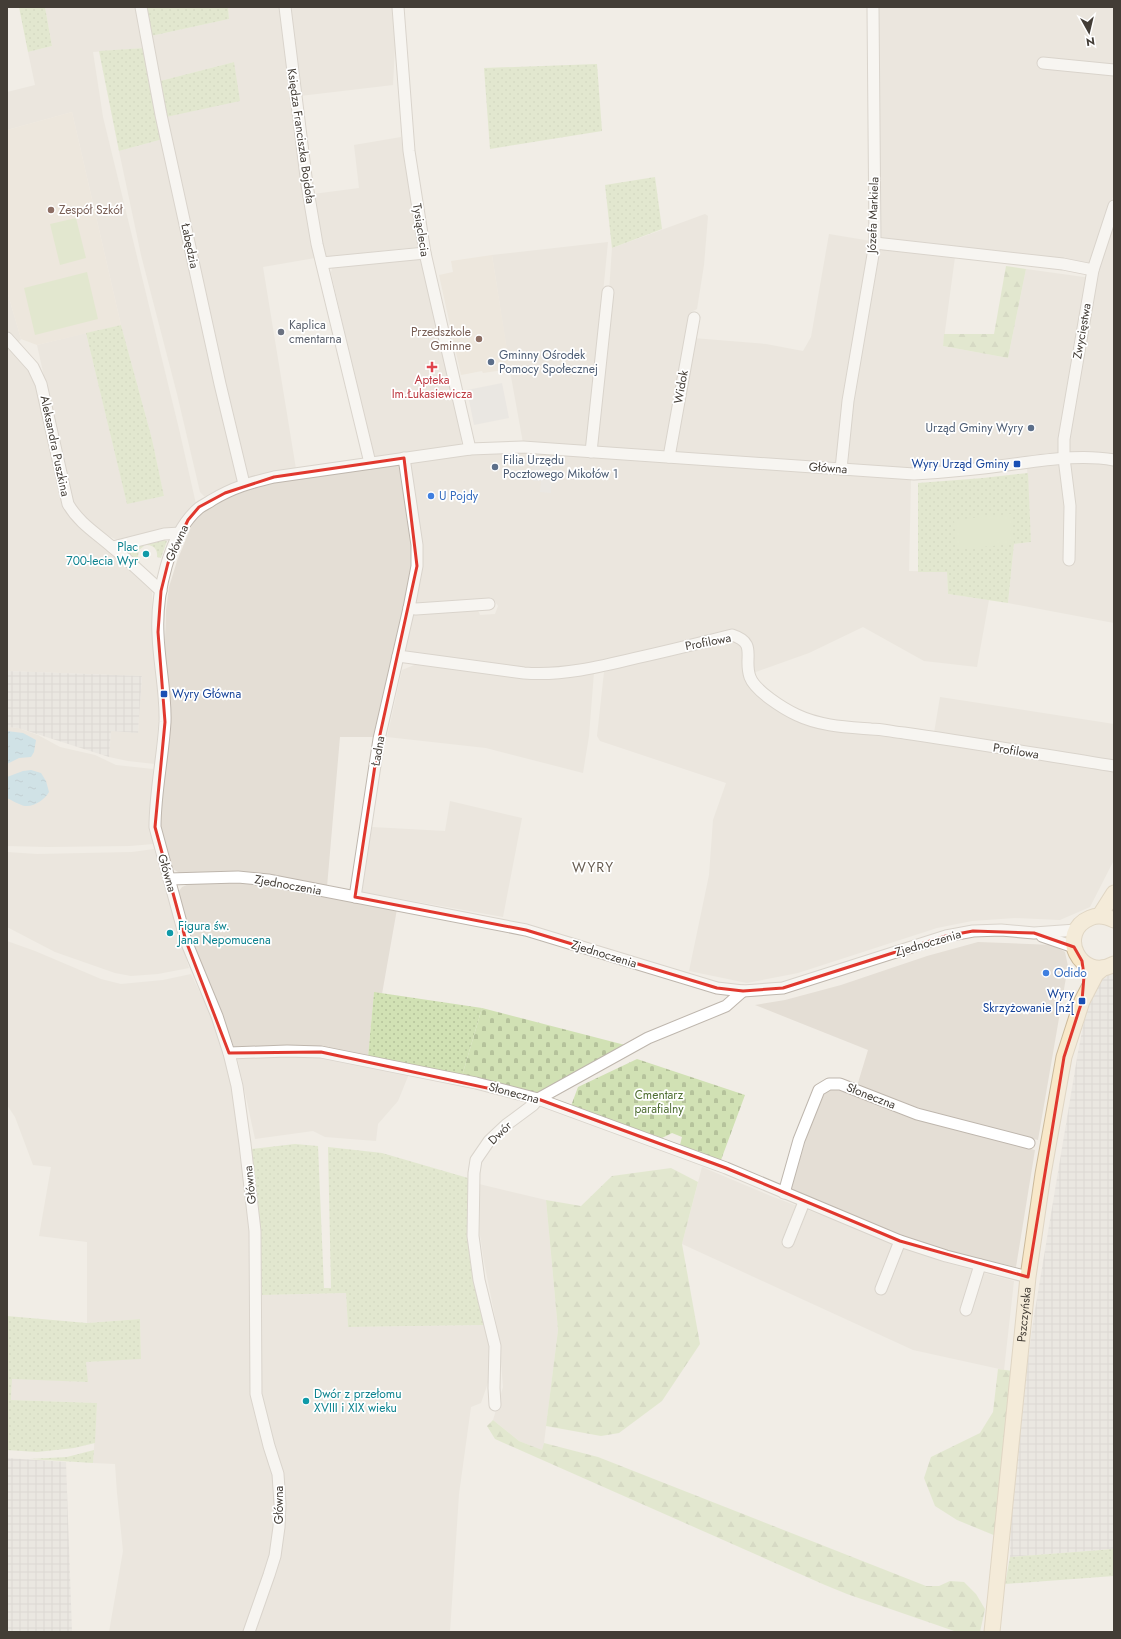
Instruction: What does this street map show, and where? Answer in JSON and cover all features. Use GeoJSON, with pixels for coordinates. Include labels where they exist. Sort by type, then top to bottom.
{"type":"FeatureCollection","features":[{"type":"Feature","properties":{"kind":"main road"},"geometry":{"type":"LineString","coordinates":[[1108,966],[1092,967],[1082,961],[1075,952],[1073,940],[1076,930],[1086,919],[1107,918],[1114,893]]}},
{"type":"Feature","properties":{"kind":"main road","name":"Pszczyńska"},"geometry":{"type":"LineString","coordinates":[[1082,961],[1084,976],[1082,1001]]}},
{"type":"Feature","properties":{"kind":"main road","name":"Pszczyńska"},"geometry":{"type":"LineString","coordinates":[[992,1632],[1028,1277],[1043,1174],[1064,1056],[1082,1001],[1096,974],[1108,966]]}},
{"type":"Feature","properties":{"kind":"street","name":"Łabędzia"},"geometry":{"type":"LineString","coordinates":[[141,7],[164,130],[220,384],[244,484]]}},
{"type":"Feature","properties":{"kind":"street","name":"Księdza Franciszka Bojdoła"},"geometry":{"type":"LineString","coordinates":[[285,7],[307,185],[316,244],[322,263],[370,463]]}},
{"type":"Feature","properties":{"kind":"street","name":"Tysiąclecia"},"geometry":{"type":"LineString","coordinates":[[398,7],[409,151],[425,253],[470,449]]}},
{"type":"Feature","properties":{"kind":"street","name":"Józefa Markiela"},"geometry":{"type":"LineString","coordinates":[[841,469],[848,401],[875,243],[873,7]]}},
{"type":"Feature","properties":{"kind":"street"},"geometry":{"type":"LineString","coordinates":[[1044,62],[1114,70]]}},
{"type":"Feature","properties":{"kind":"street","name":"Zwycięstwa"},"geometry":{"type":"LineString","coordinates":[[1064,458],[1064,439],[1092,270],[1114,206]]}},
{"type":"Feature","properties":{"kind":"street"},"geometry":{"type":"LineString","coordinates":[[875,243],[1063,264],[1092,270]]}},
{"type":"Feature","properties":{"kind":"street"},"geometry":{"type":"LineString","coordinates":[[322,263],[425,253]]}},
{"type":"Feature","properties":{"kind":"street"},"geometry":{"type":"LineString","coordinates":[[591,452],[608,292]]}},
{"type":"Feature","properties":{"kind":"street","name":"Widok"},"geometry":{"type":"LineString","coordinates":[[669,457],[694,318]]}},
{"type":"Feature","properties":{"kind":"street","name":"Aleksandra Puszkina"},"geometry":{"type":"LineString","coordinates":[[7,338],[33,367],[41,384],[68,504],[74,514],[84,525],[113,547],[161,591]]}},
{"type":"Feature","properties":{"kind":"street","name":"Główna"},"geometry":{"type":"LineString","coordinates":[[249,1632],[269,1575],[279,1527],[279,1484],[275,1463],[263,1426],[256,1394],[255,1231],[237,1086],[230,1053],[217,1016],[186,941],[155,827],[155,812],[165,722],[158,632],[161,591],[168,563],[180,533],[188,520],[199,508],[244,484],[274,477],[470,449],[523,448],[914,474],[955,472],[1064,458],[1102,458],[1114,460]]}},
{"type":"Feature","properties":{"kind":"street","name":"Ładna"},"geometry":{"type":"LineString","coordinates":[[355,897],[378,747],[417,566],[417,545],[404,458]]}},
{"type":"Feature","properties":{"kind":"street"},"geometry":{"type":"LineString","coordinates":[[1064,458],[1069,497],[1069,560]]}},
{"type":"Feature","properties":{"kind":"street"},"geometry":{"type":"LineString","coordinates":[[113,547],[164,534],[180,533]]}},
{"type":"Feature","properties":{"kind":"street"},"geometry":{"type":"LineString","coordinates":[[409,608],[416,609],[489,604]]}},
{"type":"Feature","properties":{"kind":"street","name":"Profilowa"},"geometry":{"type":"LineString","coordinates":[[398,656],[524,674],[563,673],[601,666],[732,636],[742,638],[748,645],[750,678],[760,690],[784,708],[799,716],[845,728],[872,729],[912,734],[1114,766]]}},
{"type":"Feature","properties":{"kind":"street","name":"Zjednoczenia"},"geometry":{"type":"LineString","coordinates":[[169,879],[238,877],[268,880],[526,930],[717,988],[743,991],[782,988],[946,936],[973,931],[1001,930],[1034,934],[1074,947]]}},
{"type":"Feature","properties":{"kind":"street","name":"Zjednoczenia"},"geometry":{"type":"LineString","coordinates":[[1034,934],[1076,930]]}},
{"type":"Feature","properties":{"kind":"street","name":"Dwór"},"geometry":{"type":"LineString","coordinates":[[495,1405],[495,1346],[479,1280],[473,1236],[474,1173],[476,1160],[489,1141],[506,1125],[533,1105],[538,1099],[648,1038],[726,1006],[743,991]]}},
{"type":"Feature","properties":{"kind":"street","name":"Słoneczna"},"geometry":{"type":"LineString","coordinates":[[230,1053],[287,1051],[321,1052],[476,1083],[538,1099],[712,1163],[900,1241],[980,1265],[1028,1277]]}},
{"type":"Feature","properties":{"kind":"street","name":"Słoneczna"},"geometry":{"type":"LineString","coordinates":[[784,1193],[802,1133],[819,1090],[829,1084],[840,1084],[917,1114],[1028,1143]]}},
{"type":"Feature","properties":{"kind":"street"},"geometry":{"type":"LineString","coordinates":[[788,1242],[804,1202]]}},
{"type":"Feature","properties":{"kind":"street"},"geometry":{"type":"LineString","coordinates":[[881,1289],[900,1241]]}},
{"type":"Feature","properties":{"kind":"street"},"geometry":{"type":"LineString","coordinates":[[966,1310],[980,1265]]}},
{"type":"Feature","properties":{"kind":"highlighted area"},"geometry":{"type":"Polygon","coordinates":[[[404,458],[417,566],[379,739],[355,897],[526,930],[717,988],[743,991],[783,988],[946,936],[973,931],[1034,933],[1063,942],[1074,947],[1082,961],[1084,976],[1082,1001],[1064,1057],[1028,1277],[900,1241],[726,1168],[538,1099],[321,1052],[229,1053],[186,941],[155,827],[165,722],[158,632],[161,591],[168,563],[188,520],[199,507],[225,493],[274,477],[404,458]]]}},
{"type":"Feature","properties":{"kind":"shaded area"},"geometry":{"type":"Polygon","coordinates":[[[45,7],[138,7],[144,48],[93,52],[103,117],[196,504],[177,527],[119,541],[92,525],[72,502],[37,345],[86,333],[127,503],[164,496],[152,439],[121,325],[72,112],[7,130],[7,92],[35,85],[28,52],[52,46],[45,7]]]}},
{"type":"Feature","properties":{"kind":"shaded area"},"geometry":{"type":"Polygon","coordinates":[[[228,7],[280,7],[315,258],[263,267],[296,469],[245,477],[165,117],[234,62],[160,81],[151,36],[229,19],[228,7]]]}},
{"type":"Feature","properties":{"kind":"shaded area"},"geometry":{"type":"Polygon","coordinates":[[[291,7],[397,7],[393,85],[300,96],[291,7]]]}},
{"type":"Feature","properties":{"kind":"shaded area"},"geometry":{"type":"Polygon","coordinates":[[[877,7],[1114,7],[1114,194],[1090,264],[1077,264],[881,242],[877,7]]]}},
{"type":"Feature","properties":{"kind":"shaded area","name":"Zespół Szkół"},"geometry":{"type":"Polygon","coordinates":[[[72,112],[121,325],[37,345],[21,339],[7,291],[7,130],[72,112]]]}},
{"type":"Feature","properties":{"kind":"shaded area"},"geometry":{"type":"Polygon","coordinates":[[[401,137],[419,247],[325,257],[313,194],[359,188],[354,145],[401,137]]]}},
{"type":"Feature","properties":{"kind":"shaded area"},"geometry":{"type":"Polygon","coordinates":[[[163,139],[239,481],[219,489],[205,497],[200,492],[177,394],[141,255],[119,151],[163,139]]]}},
{"type":"Feature","properties":{"kind":"shaded area"},"geometry":{"type":"Polygon","coordinates":[[[705,214],[708,216],[704,265],[697,309],[691,312],[668,452],[595,446],[604,365],[612,248],[705,214]]]}},
{"type":"Feature","properties":{"kind":"shaded area"},"geometry":{"type":"Polygon","coordinates":[[[1114,216],[1114,455],[1095,452],[1069,452],[1067,450],[1099,264],[1114,216]]]}},
{"type":"Feature","properties":{"kind":"shaded area"},"geometry":{"type":"Polygon","coordinates":[[[829,234],[871,241],[837,462],[673,453],[693,338],[766,344],[803,351],[811,337],[829,234]]]}},
{"type":"Feature","properties":{"kind":"shaded area"},"geometry":{"type":"Polygon","coordinates":[[[608,242],[588,446],[523,443],[492,255],[608,242]]]}},
{"type":"Feature","properties":{"kind":"shaded area"},"geometry":{"type":"Polygon","coordinates":[[[889,247],[955,257],[943,346],[1008,358],[1026,269],[1091,278],[1059,452],[910,470],[848,465],[853,400],[880,251],[889,247]]]}},
{"type":"Feature","properties":{"kind":"shaded area","name":"Przedszkole Gminne"},"geometry":{"type":"Polygon","coordinates":[[[492,255],[510,369],[483,373],[482,371],[461,375],[439,275],[453,272],[451,261],[492,255]]]}},
{"type":"Feature","properties":{"kind":"shaded area"},"geometry":{"type":"Polygon","coordinates":[[[417,256],[422,259],[462,438],[461,444],[458,447],[377,457],[373,455],[331,273],[332,268],[335,265],[417,256]]]}},
{"type":"Feature","properties":{"kind":"shaded area"},"geometry":{"type":"Polygon","coordinates":[[[7,291],[21,339],[18,343],[7,332],[7,291]]]}},
{"type":"Feature","properties":{"kind":"shaded area"},"geometry":{"type":"Polygon","coordinates":[[[7,342],[23,359],[37,385],[66,506],[148,583],[152,590],[153,631],[159,715],[155,764],[109,757],[111,731],[138,733],[142,676],[7,671],[7,342]]]}},
{"type":"Feature","properties":{"kind":"shaded area"},"geometry":{"type":"Polygon","coordinates":[[[502,383],[509,418],[474,425],[467,390],[502,383]]]}},
{"type":"Feature","properties":{"kind":"shaded area"},"geometry":{"type":"Polygon","coordinates":[[[482,453],[544,454],[911,478],[909,571],[947,572],[948,594],[989,600],[977,667],[924,661],[863,627],[809,653],[753,673],[741,634],[599,663],[536,672],[407,653],[405,647],[412,613],[477,608],[480,615],[495,614],[498,606],[494,600],[416,604],[414,602],[409,465],[411,462],[423,460],[482,453]]]}},
{"type":"Feature","properties":{"kind":"shaded area"},"geometry":{"type":"Polygon","coordinates":[[[534,461],[552,462],[551,493],[540,492],[541,481],[533,481],[534,461]]]}},
{"type":"Feature","properties":{"kind":"shaded area"},"geometry":{"type":"Polygon","coordinates":[[[1095,462],[1114,464],[1114,623],[1008,603],[1014,544],[1031,542],[1027,468],[1095,462]]]}},
{"type":"Feature","properties":{"kind":"shaded area"},"geometry":{"type":"Polygon","coordinates":[[[398,464],[402,466],[414,565],[377,737],[340,737],[327,887],[258,873],[231,872],[181,874],[173,869],[168,862],[159,819],[166,610],[169,587],[177,561],[194,520],[203,511],[244,489],[266,483],[398,464]]]}},
{"type":"Feature","properties":{"kind":"shaded area"},"geometry":{"type":"Polygon","coordinates":[[[733,639],[742,647],[746,680],[822,729],[974,748],[1044,761],[1114,771],[1114,860],[1090,907],[1060,920],[1015,918],[972,921],[937,928],[798,973],[747,983],[689,971],[709,875],[713,820],[726,783],[600,741],[597,736],[604,672],[733,639]]]}},
{"type":"Feature","properties":{"kind":"shaded area"},"geometry":{"type":"Polygon","coordinates":[[[419,663],[529,679],[594,672],[589,736],[583,773],[486,748],[387,737],[402,670],[419,663]]]}},
{"type":"Feature","properties":{"kind":"shaded area"},"geometry":{"type":"Polygon","coordinates":[[[7,671],[142,676],[138,733],[111,731],[109,757],[18,728],[7,727],[7,671]]]}},
{"type":"Feature","properties":{"kind":"shaded area"},"geometry":{"type":"Polygon","coordinates":[[[940,697],[1114,724],[1114,764],[934,733],[940,697]]]}},
{"type":"Feature","properties":{"kind":"shaded area"},"geometry":{"type":"Polygon","coordinates":[[[7,727],[18,728],[38,735],[60,747],[95,755],[116,765],[153,769],[151,818],[153,844],[130,846],[7,846],[7,727]]]}},
{"type":"Feature","properties":{"kind":"shaded area"},"geometry":{"type":"Polygon","coordinates":[[[450,801],[522,818],[503,917],[362,892],[372,827],[445,831],[450,801]]]}},
{"type":"Feature","properties":{"kind":"shaded area"},"geometry":{"type":"Polygon","coordinates":[[[154,849],[189,968],[158,974],[131,976],[115,973],[55,952],[7,927],[7,852],[37,854],[132,852],[154,849]]]}},
{"type":"Feature","properties":{"kind":"shaded area"},"geometry":{"type":"Polygon","coordinates":[[[257,882],[397,909],[382,994],[374,993],[368,1057],[235,1050],[221,1012],[198,961],[179,898],[179,891],[182,887],[189,884],[257,882]]]}},
{"type":"Feature","properties":{"kind":"shaded area"},"geometry":{"type":"Polygon","coordinates":[[[7,941],[35,951],[101,979],[121,984],[163,980],[191,974],[213,1019],[231,1078],[251,1234],[252,1388],[275,1481],[274,1543],[244,1632],[109,1632],[123,1551],[115,1464],[93,1463],[97,1403],[11,1400],[12,1378],[87,1382],[86,1362],[141,1358],[140,1319],[87,1323],[87,1242],[39,1236],[51,1167],[33,1165],[15,1117],[7,1105],[7,941]]]}},
{"type":"Feature","properties":{"kind":"shaded area"},"geometry":{"type":"Polygon","coordinates":[[[978,942],[1053,945],[1065,952],[1068,966],[1038,1140],[927,1111],[857,1086],[868,1050],[755,1005],[785,1000],[841,985],[927,956],[978,942]]]}},
{"type":"Feature","properties":{"kind":"shaded area"},"geometry":{"type":"Polygon","coordinates":[[[1114,958],[1114,1549],[1010,1557],[1011,1490],[1032,1328],[1078,1052],[1095,964],[1114,958]]]}},
{"type":"Feature","properties":{"kind":"shaded area"},"geometry":{"type":"Polygon","coordinates":[[[311,1055],[409,1074],[398,1101],[378,1124],[376,1141],[325,1137],[313,1131],[255,1139],[237,1056],[311,1055]]]}},
{"type":"Feature","properties":{"kind":"shaded area"},"geometry":{"type":"Polygon","coordinates":[[[833,1088],[934,1124],[1035,1150],[1016,1267],[949,1252],[887,1233],[790,1192],[808,1133],[824,1094],[833,1088]]]}},
{"type":"Feature","properties":{"kind":"shaded area"},"geometry":{"type":"Polygon","coordinates":[[[702,1167],[771,1196],[947,1263],[1014,1281],[1004,1370],[913,1350],[682,1244],[702,1167]]]}},
{"type":"Feature","properties":{"kind":"shaded area"},"geometry":{"type":"Polygon","coordinates":[[[479,1184],[546,1200],[558,1330],[543,1451],[519,1441],[493,1420],[503,1387],[499,1337],[480,1235],[479,1184]]]}},
{"type":"Feature","properties":{"kind":"shaded area"},"geometry":{"type":"Polygon","coordinates":[[[346,1293],[348,1327],[485,1325],[490,1346],[490,1377],[481,1403],[471,1407],[459,1494],[450,1632],[253,1632],[282,1525],[262,1390],[262,1295],[346,1293]]]}},
{"type":"Feature","properties":{"kind":"shaded area"},"geometry":{"type":"Polygon","coordinates":[[[7,1458],[66,1462],[72,1632],[7,1632],[7,1458]]]}},
{"type":"Feature","properties":{"kind":"green space"},"geometry":{"type":"Polygon","coordinates":[[[19,7],[45,7],[52,46],[28,52],[19,7]]]}},
{"type":"Feature","properties":{"kind":"green space"},"geometry":{"type":"Polygon","coordinates":[[[146,7],[228,7],[229,19],[151,36],[146,7]]]}},
{"type":"Feature","properties":{"kind":"green space"},"geometry":{"type":"Polygon","coordinates":[[[144,48],[149,85],[234,62],[240,101],[166,117],[163,139],[119,151],[99,51],[144,48]]]}},
{"type":"Feature","properties":{"kind":"green space"},"geometry":{"type":"Polygon","coordinates":[[[597,64],[602,131],[490,149],[484,68],[597,64]]]}},
{"type":"Feature","properties":{"kind":"green space"},"geometry":{"type":"Polygon","coordinates":[[[655,177],[662,229],[612,248],[605,185],[655,177]]]}},
{"type":"Feature","properties":{"kind":"green space"},"geometry":{"type":"Polygon","coordinates":[[[76,218],[86,258],[60,265],[50,224],[76,218]]]}},
{"type":"Feature","properties":{"kind":"green space"},"geometry":{"type":"Polygon","coordinates":[[[1006,266],[1026,269],[1008,358],[943,346],[944,334],[994,334],[1006,266]]]}},
{"type":"Feature","properties":{"kind":"green space"},"geometry":{"type":"Polygon","coordinates":[[[87,272],[98,319],[35,335],[24,288],[87,272]]]}},
{"type":"Feature","properties":{"kind":"green space"},"geometry":{"type":"Polygon","coordinates":[[[121,325],[152,439],[164,496],[127,504],[86,333],[121,325]]]}},
{"type":"Feature","properties":{"kind":"green space"},"geometry":{"type":"Polygon","coordinates":[[[1028,473],[1031,542],[1014,544],[1008,603],[948,594],[947,572],[918,572],[918,483],[1028,473]]]}},
{"type":"Feature","properties":{"kind":"green space"},"geometry":{"type":"Polygon","coordinates":[[[1011,514],[1014,544],[957,549],[954,520],[1011,514]]]}},
{"type":"Feature","properties":{"kind":"green space"},"geometry":{"type":"Polygon","coordinates":[[[162,539],[167,541],[161,558],[157,557],[155,548],[147,545],[146,543],[162,539]]]}},
{"type":"Feature","properties":{"kind":"green space"},"geometry":{"type":"Polygon","coordinates":[[[143,544],[144,546],[139,550],[139,563],[129,554],[127,550],[143,544]]]}},
{"type":"Feature","properties":{"kind":"green space"},"geometry":{"type":"Polygon","coordinates":[[[374,992],[482,1008],[462,1076],[368,1057],[374,992]]]}},
{"type":"Feature","properties":{"kind":"green space"},"geometry":{"type":"Polygon","coordinates":[[[482,1008],[625,1045],[537,1096],[462,1076],[482,1008]]]}},
{"type":"Feature","properties":{"kind":"green space","name":"Cmentarz parafialny"},"geometry":{"type":"Polygon","coordinates":[[[637,1059],[745,1095],[721,1160],[680,1145],[682,1137],[672,1133],[662,1138],[571,1106],[578,1087],[637,1059]]]}},
{"type":"Feature","properties":{"kind":"green space"},"geometry":{"type":"Polygon","coordinates":[[[295,1144],[318,1146],[324,1288],[331,1288],[328,1147],[382,1153],[468,1178],[469,1245],[485,1325],[348,1327],[346,1293],[262,1295],[251,1149],[295,1144]]]}},
{"type":"Feature","properties":{"kind":"green space"},"geometry":{"type":"Polygon","coordinates":[[[671,1168],[698,1182],[682,1244],[700,1344],[662,1401],[619,1433],[601,1436],[546,1426],[558,1330],[546,1200],[581,1206],[612,1176],[671,1168]]]}},
{"type":"Feature","properties":{"kind":"green space"},"geometry":{"type":"Polygon","coordinates":[[[7,1316],[87,1323],[140,1319],[141,1359],[86,1362],[88,1382],[12,1379],[11,1400],[97,1403],[95,1443],[74,1448],[37,1452],[7,1450],[7,1316]]]}},
{"type":"Feature","properties":{"kind":"green space"},"geometry":{"type":"Polygon","coordinates":[[[998,1369],[1013,1371],[996,1536],[957,1520],[935,1506],[924,1478],[931,1457],[980,1433],[993,1412],[998,1369]]]}},
{"type":"Feature","properties":{"kind":"green space"},"geometry":{"type":"Polygon","coordinates":[[[493,1420],[519,1441],[542,1450],[544,1443],[598,1457],[926,1586],[939,1586],[950,1581],[964,1582],[976,1594],[985,1609],[980,1632],[957,1632],[825,1585],[495,1439],[487,1426],[493,1420]]]}},
{"type":"Feature","properties":{"kind":"green space"},"geometry":{"type":"Polygon","coordinates":[[[94,1450],[93,1463],[30,1459],[67,1457],[94,1450]]]}},
{"type":"Feature","properties":{"kind":"green space"},"geometry":{"type":"Polygon","coordinates":[[[1114,1549],[1114,1576],[1005,1584],[1010,1557],[1114,1549]]]}},
{"type":"Feature","properties":{"kind":"water"},"geometry":{"type":"Polygon","coordinates":[[[7,731],[23,733],[36,740],[34,752],[31,757],[19,758],[7,764],[7,731]]]}},
{"type":"Feature","properties":{"kind":"water"},"geometry":{"type":"Polygon","coordinates":[[[31,770],[41,773],[46,781],[49,792],[47,795],[39,802],[29,806],[20,805],[7,798],[7,777],[23,771],[31,770]]]}},
{"type":"Feature","properties":{"kind":"place","name":"Zespół Szkół"},"geometry":{"type":"Point","coordinates":[51,210]}},
{"type":"Feature","properties":{"kind":"place","name":"Kaplica cmentarna"},"geometry":{"type":"Point","coordinates":[281,332]}},
{"type":"Feature","properties":{"kind":"place","name":"Przedszkole Gminne"},"geometry":{"type":"Point","coordinates":[479,339]}},
{"type":"Feature","properties":{"kind":"place","name":"Gminny Ośrodek Pomocy Społecznej"},"geometry":{"type":"Point","coordinates":[491,362]}},
{"type":"Feature","properties":{"kind":"place","name":"Apteka Im.Łukasiewicza"},"geometry":{"type":"Point","coordinates":[432,367]}},
{"type":"Feature","properties":{"kind":"place","name":"Urząd Gminy Wyry"},"geometry":{"type":"Point","coordinates":[1031,428]}},
{"type":"Feature","properties":{"kind":"place","name":"Wyry Urząd Gminy"},"geometry":{"type":"Point","coordinates":[1017,464]}},
{"type":"Feature","properties":{"kind":"place","name":"Filia Urzędu Pocztowego Mikołów 1"},"geometry":{"type":"Point","coordinates":[495,467]}},
{"type":"Feature","properties":{"kind":"place","name":"U Pojdy"},"geometry":{"type":"Point","coordinates":[431,496]}},
{"type":"Feature","properties":{"kind":"place","name":"Plac 700-lecia Wyr"},"geometry":{"type":"Point","coordinates":[146,554]}},
{"type":"Feature","properties":{"kind":"place","name":"Wyry Główna"},"geometry":{"type":"Point","coordinates":[164,694]}},
{"type":"Feature","properties":{"kind":"place","name":"Figura św. Jana Nepomucena"},"geometry":{"type":"Point","coordinates":[170,933]}},
{"type":"Feature","properties":{"kind":"place","name":"Odido"},"geometry":{"type":"Point","coordinates":[1046,973]}},
{"type":"Feature","properties":{"kind":"place","name":"Wyry Skrzyżowanie [nż["},"geometry":{"type":"Point","coordinates":[1082,1001]}},
{"type":"Feature","properties":{"kind":"place","name":"Dwór z przełomu XVIII i XIX wieku"},"geometry":{"type":"Point","coordinates":[306,1401]}},
{"type":"Feature","properties":{"kind":"district","name":"WYRY"},"geometry":{"type":"Point","coordinates":[593,867]}}]}
